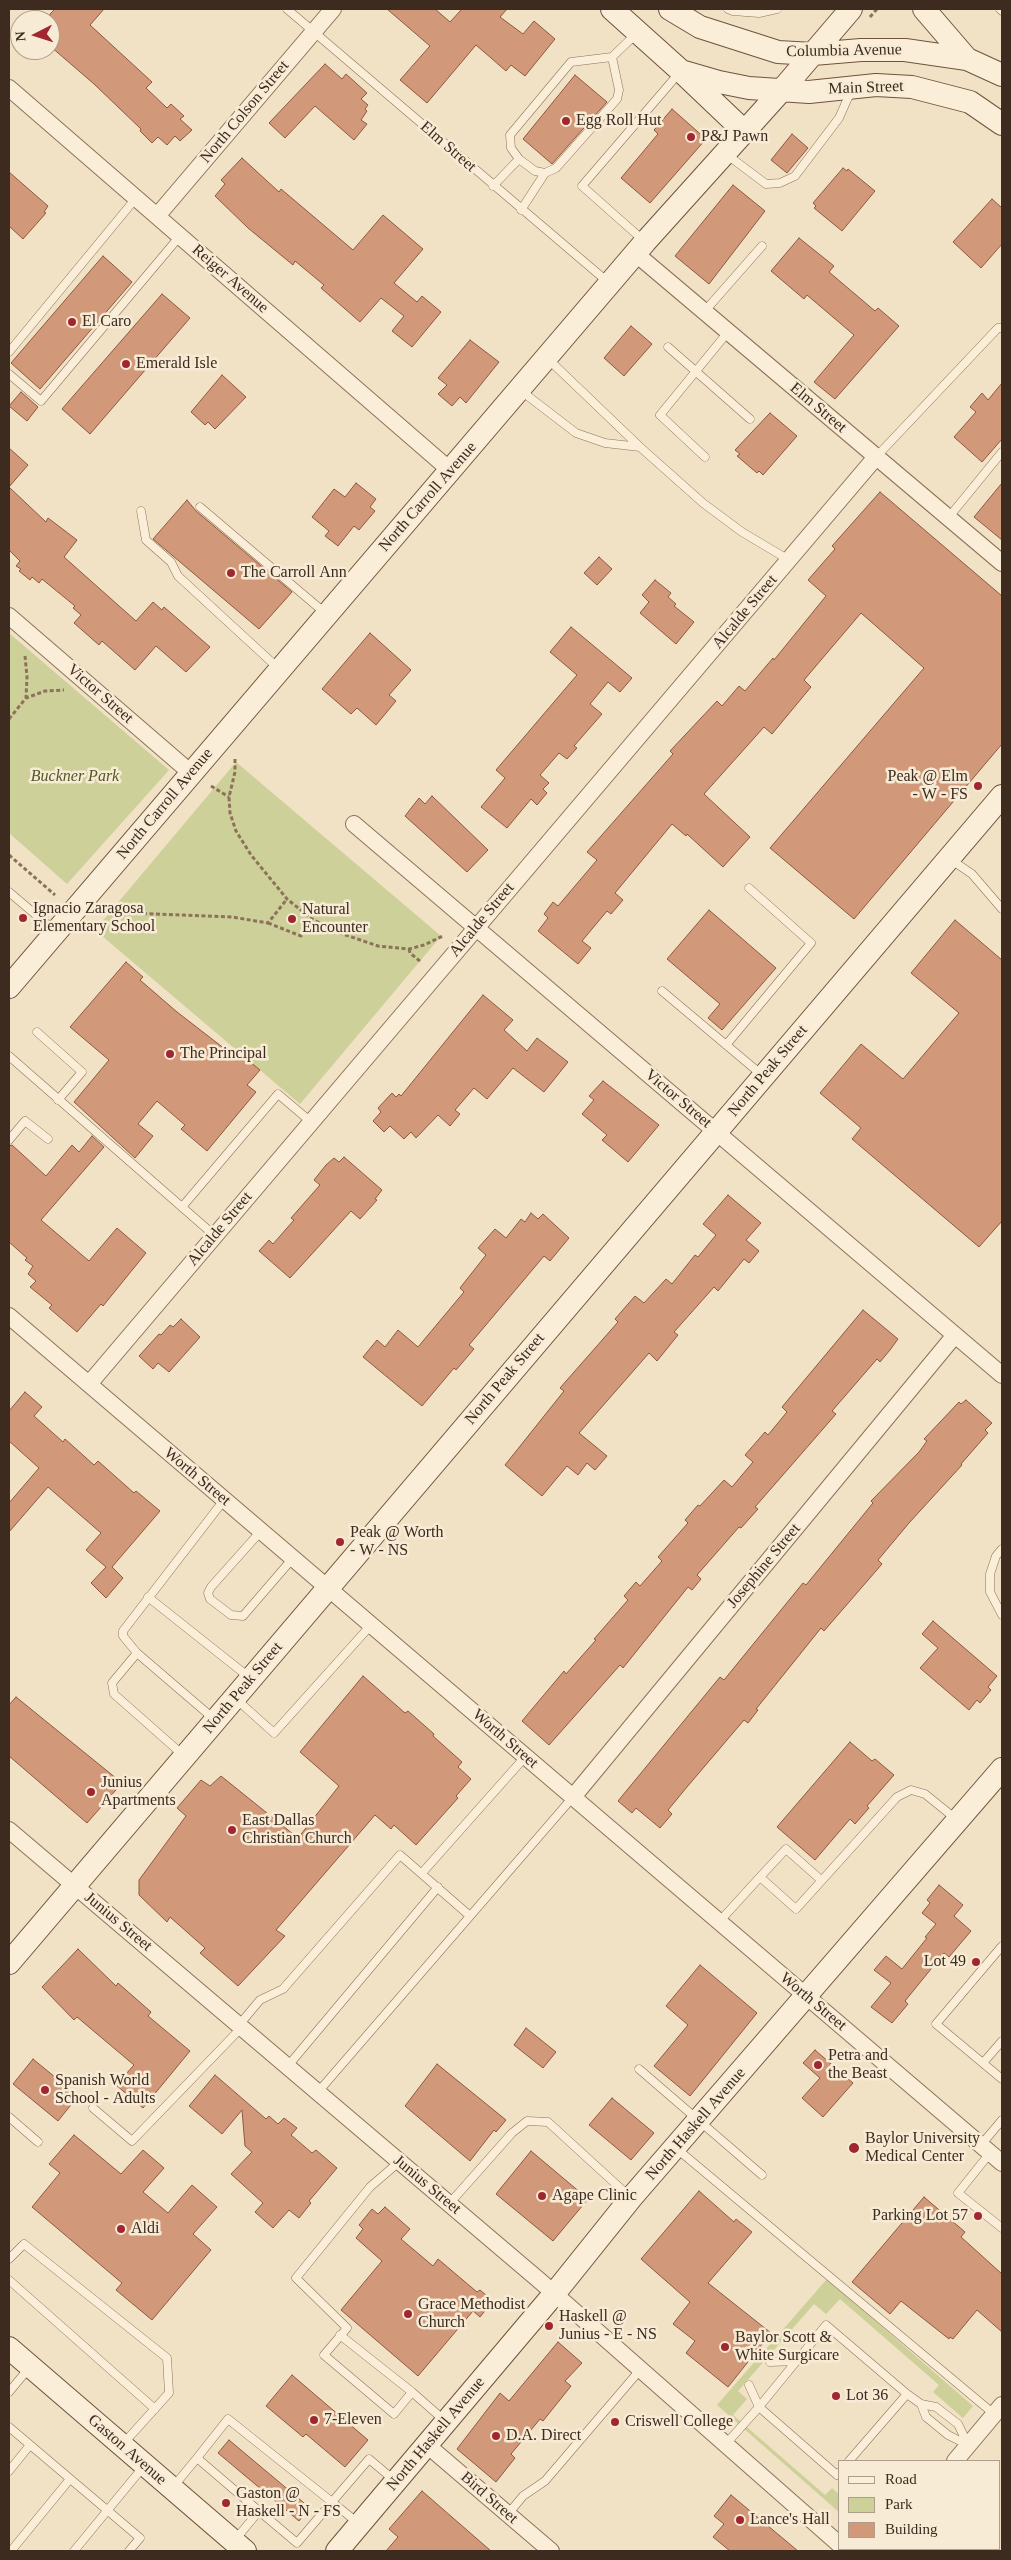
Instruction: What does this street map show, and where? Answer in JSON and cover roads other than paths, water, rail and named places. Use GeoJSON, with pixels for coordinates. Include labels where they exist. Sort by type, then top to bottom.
{"type":"FeatureCollection","features":[{"type":"Feature","properties":{"kind":"main road"},"geometry":{"type":"LineString","coordinates":[[612,9],[744,131]]}},
{"type":"Feature","properties":{"kind":"main road","name":"Columbia Avenue"},"geometry":{"type":"LineString","coordinates":[[670,9],[700,27],[744,43],[778,52],[813,54],[861,50],[905,50],[966,59]]}},
{"type":"Feature","properties":{"kind":"main road","name":"North Carroll Avenue"},"geometry":{"type":"LineString","coordinates":[[9,987],[326,614],[451,471],[640,247],[781,91],[851,9]]}},
{"type":"Feature","properties":{"kind":"main road"},"geometry":{"type":"LineString","coordinates":[[924,9],[966,59],[998,70]]}},
{"type":"Feature","properties":{"kind":"main road"},"geometry":{"type":"LineString","coordinates":[[681,71],[719,82],[781,91]]}},
{"type":"Feature","properties":{"kind":"main road","name":"Main Street"},"geometry":{"type":"LineString","coordinates":[[781,91],[809,92],[876,85],[912,86],[940,92],[970,102],[1002,124]]}},
{"type":"Feature","properties":{"kind":"main road","name":"North Peak Street"},"geometry":{"type":"LineString","coordinates":[[9,1963],[1002,796]]}},
{"type":"Feature","properties":{"kind":"main road","name":"North Haskell Avenue"},"geometry":{"type":"LineString","coordinates":[[337,2551],[554,2294],[631,2198],[807,1997],[1002,1769]]}},
{"type":"Feature","properties":{"kind":"main road","name":"Gaston Avenue"},"geometry":{"type":"LineString","coordinates":[[9,2348],[240,2547]]}},
{"type":"Feature","properties":{"kind":"street","name":"North Colson Street"},"geometry":{"type":"LineString","coordinates":[[156,216],[332,9]]}},
{"type":"Feature","properties":{"kind":"street","name":"Reiger Avenue"},"geometry":{"type":"LineString","coordinates":[[9,88],[451,471]]}},
{"type":"Feature","properties":{"kind":"street","name":"Elm Street"},"geometry":{"type":"LineString","coordinates":[[640,247],[704,312],[1002,563]]}},
{"type":"Feature","properties":{"kind":"street","name":"Alcalde Street"},"geometry":{"type":"LineString","coordinates":[[89,1384],[214,1234],[876,457]]}},
{"type":"Feature","properties":{"kind":"street","name":"Victor Street"},"geometry":{"type":"LineString","coordinates":[[9,616],[191,772]]}},
{"type":"Feature","properties":{"kind":"street","name":"Victor Street"},"geometry":{"type":"LineString","coordinates":[[354,824],[1002,1375]]}},
{"type":"Feature","properties":{"kind":"street","name":"Worth Street"},"geometry":{"type":"LineString","coordinates":[[9,1316],[991,2154]]}},
{"type":"Feature","properties":{"kind":"street","name":"Josephine Street"},"geometry":{"type":"LineString","coordinates":[[573,1797],[955,1335]]}},
{"type":"Feature","properties":{"kind":"street","name":"Junius Street"},"geometry":{"type":"LineString","coordinates":[[9,1830],[554,2294],[838,2543]]}},
{"type":"Feature","properties":{"kind":"street"},"geometry":{"type":"LineString","coordinates":[[956,2460],[998,2410]]}},
{"type":"Feature","properties":{"kind":"street","name":"Bird Street"},"geometry":{"type":"LineString","coordinates":[[427,2445],[551,2551]]}},
{"type":"Feature","properties":{"kind":"lane","name":"Elm Street"},"geometry":{"type":"LineString","coordinates":[[287,9],[610,284]]}},
{"type":"Feature","properties":{"kind":"lane"},"geometry":{"type":"LineString","coordinates":[[730,10],[759,14],[777,9]]}},
{"type":"Feature","properties":{"kind":"lane"},"geometry":{"type":"LineString","coordinates":[[545,173],[535,171],[518,159],[510,148],[510,135],[571,62],[612,57],[638,32]]}},
{"type":"Feature","properties":{"kind":"lane"},"geometry":{"type":"LineString","coordinates":[[521,210],[545,173],[556,168],[617,99],[619,90],[612,57]]}},
{"type":"Feature","properties":{"kind":"lane"},"geometry":{"type":"LineString","coordinates":[[640,247],[582,186],[681,71]]}},
{"type":"Feature","properties":{"kind":"lane"},"geometry":{"type":"LineString","coordinates":[[724,153],[766,184],[780,183],[795,176],[839,118],[849,98],[851,87]]}},
{"type":"Feature","properties":{"kind":"lane"},"geometry":{"type":"LineString","coordinates":[[493,186],[518,159]]}},
{"type":"Feature","properties":{"kind":"lane"},"geometry":{"type":"LineString","coordinates":[[9,352],[136,198]]}},
{"type":"Feature","properties":{"kind":"lane"},"geometry":{"type":"LineString","coordinates":[[9,374],[42,402],[180,236]]}},
{"type":"Feature","properties":{"kind":"lane"},"geometry":{"type":"LineString","coordinates":[[704,312],[762,246]]}},
{"type":"Feature","properties":{"kind":"lane"},"geometry":{"type":"LineString","coordinates":[[876,457],[998,328],[1002,328]]}},
{"type":"Feature","properties":{"kind":"lane"},"geometry":{"type":"LineString","coordinates":[[705,457],[660,415],[728,332]]}},
{"type":"Feature","properties":{"kind":"lane"},"geometry":{"type":"LineString","coordinates":[[668,347],[750,419]]}},
{"type":"Feature","properties":{"kind":"lane"},"geometry":{"type":"LineString","coordinates":[[547,358],[640,448],[703,503],[742,532],[789,560]]}},
{"type":"Feature","properties":{"kind":"lane"},"geometry":{"type":"LineString","coordinates":[[520,390],[576,433],[605,443],[640,448]]}},
{"type":"Feature","properties":{"kind":"lane"},"geometry":{"type":"LineString","coordinates":[[948,517],[1002,452]]}},
{"type":"Feature","properties":{"kind":"lane"},"geometry":{"type":"LineString","coordinates":[[200,506],[326,614]]}},
{"type":"Feature","properties":{"kind":"lane"},"geometry":{"type":"LineString","coordinates":[[141,511],[146,540],[171,562],[178,576],[279,669]]}},
{"type":"Feature","properties":{"kind":"lane"},"geometry":{"type":"LineString","coordinates":[[949,859],[972,874],[1002,909]]}},
{"type":"Feature","properties":{"kind":"lane"},"geometry":{"type":"LineString","coordinates":[[726,1045],[811,942],[749,888]]}},
{"type":"Feature","properties":{"kind":"lane"},"geometry":{"type":"LineString","coordinates":[[9,892],[56,931]]}},
{"type":"Feature","properties":{"kind":"lane"},"geometry":{"type":"LineString","coordinates":[[662,991],[763,1076]]}},
{"type":"Feature","properties":{"kind":"lane"},"geometry":{"type":"LineString","coordinates":[[37,1032],[82,1072],[58,1100]]}},
{"type":"Feature","properties":{"kind":"lane"},"geometry":{"type":"LineString","coordinates":[[9,1056],[214,1234]]}},
{"type":"Feature","properties":{"kind":"lane"},"geometry":{"type":"LineString","coordinates":[[182,1207],[278,1094],[311,1122]]}},
{"type":"Feature","properties":{"kind":"lane"},"geometry":{"type":"LineString","coordinates":[[9,1140],[25,1121],[48,1139]]}},
{"type":"Feature","properties":{"kind":"lane"},"geometry":{"type":"LineString","coordinates":[[216,1720],[137,1653],[123,1636],[123,1632],[224,1500]]}},
{"type":"Feature","properties":{"kind":"lane"},"geometry":{"type":"LineString","coordinates":[[262,1531],[211,1587],[208,1593],[210,1599],[231,1615],[242,1616],[293,1558]]}},
{"type":"Feature","properties":{"kind":"lane"},"geometry":{"type":"LineString","coordinates":[[1002,1549],[996,1556],[990,1574],[990,1592],[1002,1615]]}},
{"type":"Feature","properties":{"kind":"lane"},"geometry":{"type":"LineString","coordinates":[[148,1597],[251,1678]]}},
{"type":"Feature","properties":{"kind":"lane"},"geometry":{"type":"LineString","coordinates":[[235,1697],[274,1733],[371,1624]]}},
{"type":"Feature","properties":{"kind":"lane"},"geometry":{"type":"LineString","coordinates":[[137,1653],[112,1683],[114,1694],[185,1756]]}},
{"type":"Feature","properties":{"kind":"lane"},"geometry":{"type":"LineString","coordinates":[[422,1873],[525,1757]]}},
{"type":"Feature","properties":{"kind":"lane"},"geometry":{"type":"LineString","coordinates":[[760,1877],[796,1909],[897,1797],[910,1790],[926,1794],[958,1821]]}},
{"type":"Feature","properties":{"kind":"lane"},"geometry":{"type":"LineString","coordinates":[[318,2092],[573,1797]]}},
{"type":"Feature","properties":{"kind":"lane"},"geometry":{"type":"LineString","coordinates":[[719,1922],[786,1849],[821,1880]]}},
{"type":"Feature","properties":{"kind":"lane"},"geometry":{"type":"LineString","coordinates":[[93,2108],[132,2141],[240,2026],[260,2000],[283,1988],[400,1855],[470,1916]]}},
{"type":"Feature","properties":{"kind":"lane"},"geometry":{"type":"LineString","coordinates":[[287,2067],[438,1887]]}},
{"type":"Feature","properties":{"kind":"lane"},"geometry":{"type":"LineString","coordinates":[[1002,1946],[936,2024],[1002,2079]]}},
{"type":"Feature","properties":{"kind":"lane"},"geometry":{"type":"LineString","coordinates":[[983,2063],[1002,2041]]}},
{"type":"Feature","properties":{"kind":"lane"},"geometry":{"type":"LineString","coordinates":[[639,2069],[762,2175]]}},
{"type":"Feature","properties":{"kind":"lane"},"geometry":{"type":"LineString","coordinates":[[9,2117],[38,2142]]}},
{"type":"Feature","properties":{"kind":"lane"},"geometry":{"type":"LineString","coordinates":[[1002,2120],[991,2154],[958,2192],[1002,2228]]}},
{"type":"Feature","properties":{"kind":"lane"},"geometry":{"type":"LineString","coordinates":[[449,2204],[512,2133],[527,2121],[548,2122],[631,2198]]}},
{"type":"Feature","properties":{"kind":"lane"},"geometry":{"type":"LineString","coordinates":[[676,2147],[998,2410]]}},
{"type":"Feature","properties":{"kind":"lane"},"geometry":{"type":"LineString","coordinates":[[399,2162],[370,2187],[296,2278],[347,2328],[324,2355],[394,2414],[412,2392]]}},
{"type":"Feature","properties":{"kind":"lane"},"geometry":{"type":"LineString","coordinates":[[9,2259],[24,2244],[167,2358],[169,2393],[122,2445]]}},
{"type":"Feature","properties":{"kind":"lane"},"geometry":{"type":"LineString","coordinates":[[9,2280],[155,2409]]}},
{"type":"Feature","properties":{"kind":"lane"},"geometry":{"type":"LineString","coordinates":[[725,2445],[759,2408],[826,2325],[907,2394],[921,2404],[936,2407],[958,2424],[968,2445]]}},
{"type":"Feature","properties":{"kind":"lane"},"geometry":{"type":"LineString","coordinates":[[340,2335],[412,2392],[446,2422]]}},
{"type":"Feature","properties":{"kind":"lane"},"geometry":{"type":"LineString","coordinates":[[770,2362],[796,2361]]}},
{"type":"Feature","properties":{"kind":"lane"},"geometry":{"type":"LineString","coordinates":[[9,2392],[30,2367]]}},
{"type":"Feature","properties":{"kind":"lane"},"geometry":{"type":"LineString","coordinates":[[508,2514],[522,2496],[545,2480],[640,2370]]}},
{"type":"Feature","properties":{"kind":"lane"},"geometry":{"type":"LineString","coordinates":[[750,2385],[759,2408],[838,2474]]}},
{"type":"Feature","properties":{"kind":"lane"},"geometry":{"type":"LineString","coordinates":[[850,2460],[907,2394]]}},
{"type":"Feature","properties":{"kind":"lane"},"geometry":{"type":"LineString","coordinates":[[921,2404],[926,2417],[948,2435],[968,2445]]}},
{"type":"Feature","properties":{"kind":"lane"},"geometry":{"type":"LineString","coordinates":[[172,2488],[228,2419],[360,2525]]}},
{"type":"Feature","properties":{"kind":"lane"},"geometry":{"type":"LineString","coordinates":[[9,2427],[140,2538],[129,2551]]}},
{"type":"Feature","properties":{"kind":"lane"},"geometry":{"type":"LineString","coordinates":[[9,2471],[30,2445]]}},
{"type":"Feature","properties":{"kind":"lane"},"geometry":{"type":"LineString","coordinates":[[197,2458],[297,2543],[369,2459],[396,2482]]}},
{"type":"Feature","properties":{"kind":"lane"},"geometry":{"type":"LineString","coordinates":[[74,2551],[145,2465]]}},
{"type":"Feature","properties":{"kind":"lane"},"geometry":{"type":"LineString","coordinates":[[11,2551],[70,2479]]}},
{"type":"Feature","properties":{"kind":"lane"},"geometry":{"type":"LineString","coordinates":[[240,2547],[259,2511]]}},
{"type":"Feature","properties":{"kind":"place","name":"Egg Roll Hut"},"geometry":{"type":"Point","coordinates":[566,121]}},
{"type":"Feature","properties":{"kind":"place","name":"P&J Pawn"},"geometry":{"type":"Point","coordinates":[691,137]}},
{"type":"Feature","properties":{"kind":"place","name":"El Caro"},"geometry":{"type":"Point","coordinates":[72,322]}},
{"type":"Feature","properties":{"kind":"place","name":"Emerald Isle"},"geometry":{"type":"Point","coordinates":[126,364]}},
{"type":"Feature","properties":{"kind":"place","name":"The Carroll Ann"},"geometry":{"type":"Point","coordinates":[231,573]}},
{"type":"Feature","properties":{"kind":"place","name":"Peak @ Elm - W - FS"},"geometry":{"type":"Point","coordinates":[978,786]}},
{"type":"Feature","properties":{"kind":"place","name":"Ignacio Zaragosa Elementary School"},"geometry":{"type":"Point","coordinates":[23,918]}},
{"type":"Feature","properties":{"kind":"place","name":"Natural Encounter"},"geometry":{"type":"Point","coordinates":[292,919]}},
{"type":"Feature","properties":{"kind":"place","name":"The Principal"},"geometry":{"type":"Point","coordinates":[170,1054]}},
{"type":"Feature","properties":{"kind":"place","name":"Peak @ Worth - W - NS"},"geometry":{"type":"Point","coordinates":[340,1542]}},
{"type":"Feature","properties":{"kind":"place","name":"Junius Apartments"},"geometry":{"type":"Point","coordinates":[91,1792]}},
{"type":"Feature","properties":{"kind":"place","name":"East Dallas Christian Church"},"geometry":{"type":"Point","coordinates":[232,1830]}},
{"type":"Feature","properties":{"kind":"place","name":"Lot 49"},"geometry":{"type":"Point","coordinates":[976,1962]}},
{"type":"Feature","properties":{"kind":"place","name":"Petra and the Beast"},"geometry":{"type":"Point","coordinates":[818,2065]}},
{"type":"Feature","properties":{"kind":"place","name":"Spanish World School - Adults"},"geometry":{"type":"Point","coordinates":[45,2090]}},
{"type":"Feature","properties":{"kind":"place","name":"Baylor University Medical Center"},"geometry":{"type":"Point","coordinates":[854,2148]}},
{"type":"Feature","properties":{"kind":"place","name":"Agape Clinic"},"geometry":{"type":"Point","coordinates":[542,2196]}},
{"type":"Feature","properties":{"kind":"place","name":"Parking Lot 57"},"geometry":{"type":"Point","coordinates":[978,2216]}},
{"type":"Feature","properties":{"kind":"place","name":"Aldi"},"geometry":{"type":"Point","coordinates":[121,2229]}},
{"type":"Feature","properties":{"kind":"place","name":"Grace Methodist Church"},"geometry":{"type":"Point","coordinates":[408,2314]}},
{"type":"Feature","properties":{"kind":"place","name":"Haskell @ Junius - E - NS"},"geometry":{"type":"Point","coordinates":[549,2326]}},
{"type":"Feature","properties":{"kind":"place","name":"Baylor Scott & White Surgicare"},"geometry":{"type":"Point","coordinates":[725,2347]}},
{"type":"Feature","properties":{"kind":"place","name":"Lot 36"},"geometry":{"type":"Point","coordinates":[836,2396]}},
{"type":"Feature","properties":{"kind":"place","name":"7-Eleven"},"geometry":{"type":"Point","coordinates":[314,2420]}},
{"type":"Feature","properties":{"kind":"place","name":"Criswell College"},"geometry":{"type":"Point","coordinates":[615,2422]}},
{"type":"Feature","properties":{"kind":"place","name":"D.A. Direct"},"geometry":{"type":"Point","coordinates":[496,2436]}},
{"type":"Feature","properties":{"kind":"place","name":"Gaston @ Haskell - N - FS"},"geometry":{"type":"Point","coordinates":[226,2503]}},
{"type":"Feature","properties":{"kind":"place","name":"Lance's Hall"},"geometry":{"type":"Point","coordinates":[740,2520]}},
{"type":"Feature","properties":{"kind":"park label","name":"Buckner Park"},"geometry":{"type":"Point","coordinates":[75,777]}}]}
